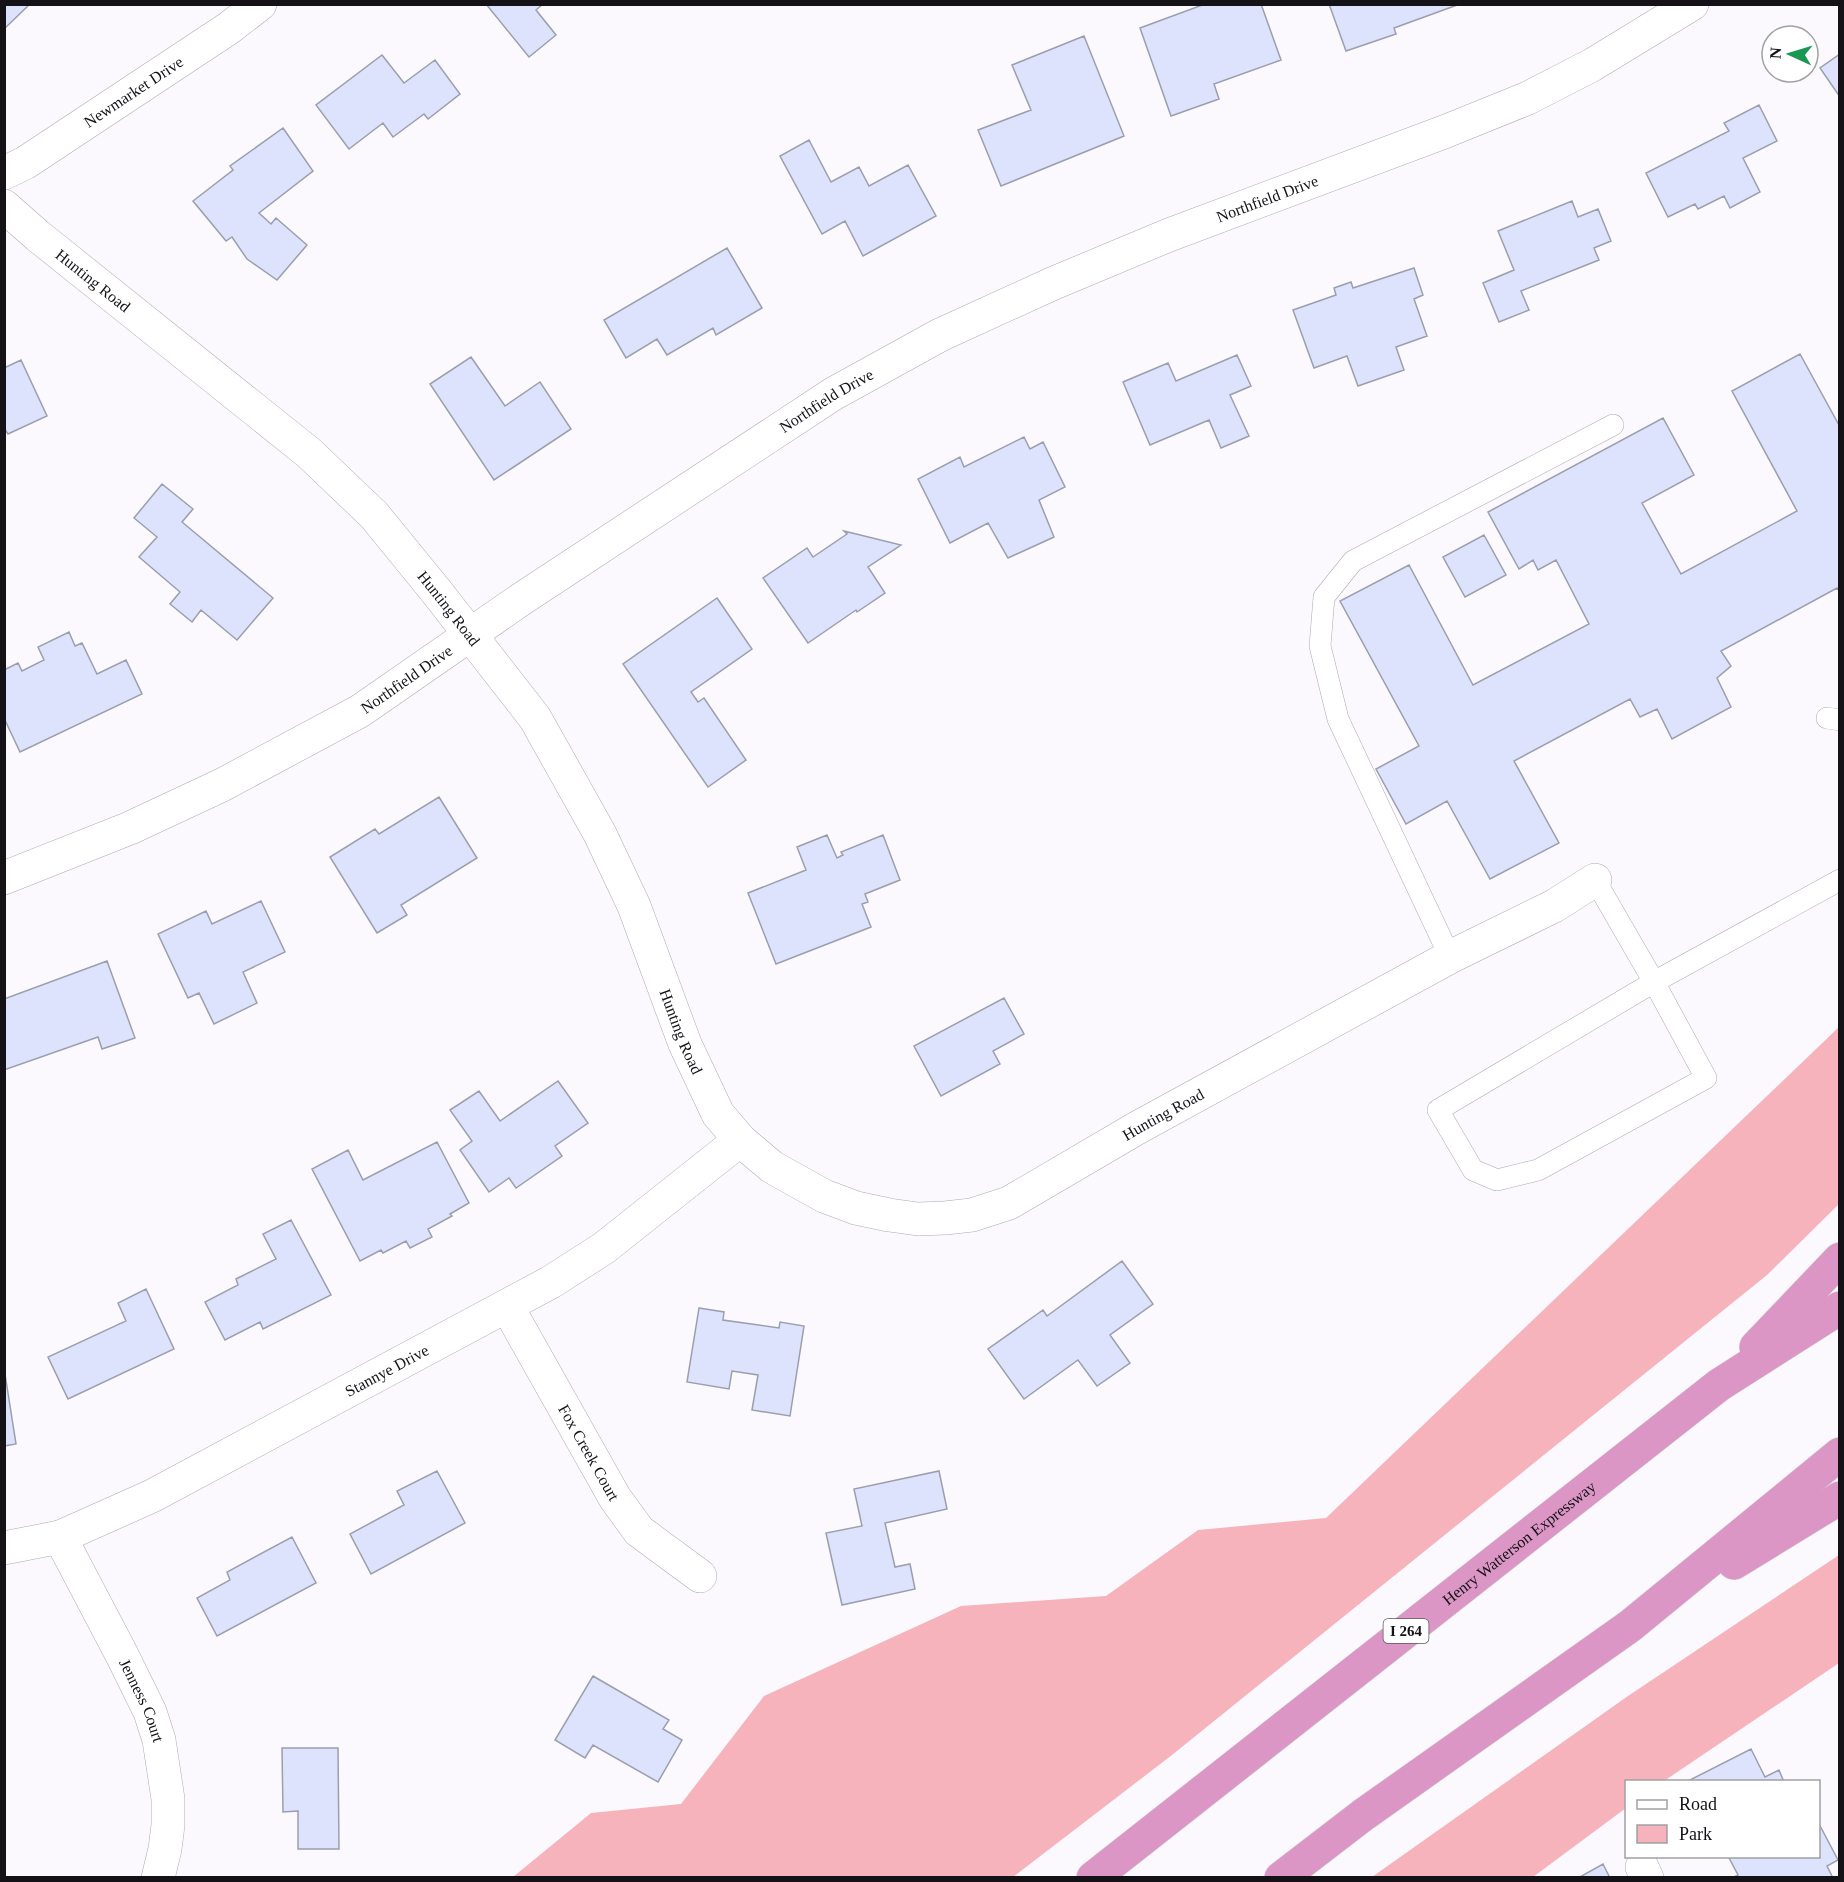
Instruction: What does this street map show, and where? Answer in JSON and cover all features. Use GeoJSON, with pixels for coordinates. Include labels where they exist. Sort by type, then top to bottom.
{"type":"FeatureCollection","features":[{"type":"Feature","properties":{"kind":"highway"},"geometry":{"type":"LineString","coordinates":[[1719,1385],[1839,1259]]}},
{"type":"Feature","properties":{"kind":"highway","name":"Henry Watterson Expressway"},"geometry":{"type":"LineString","coordinates":[[1093,1878],[1719,1385],[1839,1308]]}},
{"type":"Feature","properties":{"kind":"highway"},"geometry":{"type":"LineString","coordinates":[[1630,1626],[1839,1454]]}},
{"type":"Feature","properties":{"kind":"highway"},"geometry":{"type":"LineString","coordinates":[[1281,1878],[1363,1815],[1630,1626],[1839,1498]]}},
{"type":"Feature","properties":{"kind":"street","name":"Newmarket Drive"},"geometry":{"type":"LineString","coordinates":[[4,173],[44,150],[229,28],[260,4]]}},
{"type":"Feature","properties":{"kind":"street","name":"Northfield Drive"},"geometry":{"type":"LineString","coordinates":[[4,878],[130,828],[222,785],[360,711],[470,634],[833,394],[940,335],[1054,283],[1168,235],[1444,132],[1528,98],[1592,65],[1692,4]]}},
{"type":"Feature","properties":{"kind":"street","name":"Hunting Road"},"geometry":{"type":"LineString","coordinates":[[4,206],[38,236],[309,453],[374,515],[535,718],[600,834],[634,906],[685,1044],[718,1114],[740,1140],[772,1167],[824,1196],[856,1208],[918,1219],[972,1215],[1009,1203],[1137,1128],[1450,957],[1554,906],[1596,880]]}},
{"type":"Feature","properties":{"kind":"street","name":"Stannye Drive"},"geometry":{"type":"LineString","coordinates":[[4,1548],[60,1537],[152,1496],[551,1282],[604,1248],[740,1140]]}},
{"type":"Feature","properties":{"kind":"street","name":"Fox Creek Court"},"geometry":{"type":"LineString","coordinates":[[507,1306],[615,1498],[639,1532],[700,1576]]}},
{"type":"Feature","properties":{"kind":"street","name":"Jenness Court"},"geometry":{"type":"LineString","coordinates":[[60,1537],[150,1712],[159,1740],[168,1799],[168,1825],[158,1878]]}},
{"type":"Feature","properties":{"kind":"lane"},"geometry":{"type":"LineString","coordinates":[[1450,957],[1338,719],[1320,646],[1324,597],[1353,561],[1613,425]]}},
{"type":"Feature","properties":{"kind":"lane"},"geometry":{"type":"LineString","coordinates":[[1596,880],[1654,982],[1706,1078],[1538,1170],[1497,1180],[1473,1170],[1438,1110],[1654,982],[1839,879]]}},
{"type":"Feature","properties":{"kind":"green space"},"geometry":{"type":"Polygon","coordinates":[[[1839,1027],[1839,1204],[1767,1275],[1172,1755],[1013,1877],[513,1877],[591,1813],[681,1804],[764,1696],[961,1606],[1106,1596],[1198,1530],[1326,1518],[1839,1027]]]}},
{"type":"Feature","properties":{"kind":"green space"},"geometry":{"type":"Polygon","coordinates":[[[1839,1555],[1839,1663],[1665,1780],[1625,1780],[1625,1809],[1533,1877],[1372,1877],[1628,1696],[1839,1555]]]}},
{"type":"Feature","properties":{"kind":"building"},"geometry":{"type":"Polygon","coordinates":[[[4,4],[30,4],[4,29],[4,4]]]}},
{"type":"Feature","properties":{"kind":"building"},"geometry":{"type":"Polygon","coordinates":[[[486,4],[543,4],[536,10],[556,35],[529,57],[486,4]]]}},
{"type":"Feature","properties":{"kind":"building"},"geometry":{"type":"Polygon","coordinates":[[[1205,4],[1261,4],[1281,60],[1214,84],[1219,99],[1171,116],[1140,28],[1205,4]]]}},
{"type":"Feature","properties":{"kind":"building"},"geometry":{"type":"Polygon","coordinates":[[[1329,4],[1460,4],[1394,28],[1396,34],[1346,51],[1329,4]]]}},
{"type":"Feature","properties":{"kind":"building"},"geometry":{"type":"Polygon","coordinates":[[[1084,36],[1124,136],[1001,186],[978,130],[1031,110],[1012,65],[1084,36]]]}},
{"type":"Feature","properties":{"kind":"building"},"geometry":{"type":"Polygon","coordinates":[[[1840,54],[1840,97],[1820,68],[1840,54]]]}},
{"type":"Feature","properties":{"kind":"building"},"geometry":{"type":"Polygon","coordinates":[[[382,55],[404,83],[435,60],[460,94],[428,119],[424,114],[393,137],[383,123],[349,149],[316,105],[382,55]]]}},
{"type":"Feature","properties":{"kind":"building"},"geometry":{"type":"Polygon","coordinates":[[[1759,105],[1777,141],[1743,158],[1760,192],[1730,208],[1724,196],[1698,209],[1695,204],[1668,217],[1646,173],[1729,131],[1724,123],[1759,105]]]}},
{"type":"Feature","properties":{"kind":"building"},"geometry":{"type":"Polygon","coordinates":[[[283,128],[313,171],[259,213],[271,224],[276,218],[307,245],[277,280],[247,259],[232,237],[226,241],[193,201],[233,170],[230,166],[283,128]]]}},
{"type":"Feature","properties":{"kind":"building"},"geometry":{"type":"Polygon","coordinates":[[[809,140],[831,182],[859,167],[869,186],[908,165],[936,216],[863,256],[845,221],[822,234],[780,156],[809,140]]]}},
{"type":"Feature","properties":{"kind":"building"},"geometry":{"type":"Polygon","coordinates":[[[1572,201],[1578,217],[1598,209],[1611,241],[1594,248],[1599,260],[1521,291],[1529,310],[1499,322],[1483,283],[1514,270],[1498,231],[1572,201]]]}},
{"type":"Feature","properties":{"kind":"building"},"geometry":{"type":"Polygon","coordinates":[[[727,248],[762,308],[716,335],[713,328],[667,355],[657,339],[626,358],[604,320],[727,248]]]}},
{"type":"Feature","properties":{"kind":"building"},"geometry":{"type":"Polygon","coordinates":[[[1414,268],[1423,295],[1414,299],[1427,336],[1396,347],[1404,370],[1358,386],[1347,356],[1314,368],[1293,310],[1336,295],[1334,288],[1351,282],[1353,288],[1414,268]]]}},
{"type":"Feature","properties":{"kind":"building"},"geometry":{"type":"Polygon","coordinates":[[[1800,354],[1840,427],[1840,592],[1837,588],[1721,651],[1731,666],[1717,678],[1731,707],[1672,739],[1657,709],[1640,717],[1630,699],[1514,761],[1559,843],[1490,879],[1447,801],[1406,824],[1376,769],[1419,746],[1340,601],[1409,565],[1473,685],[1589,624],[1556,560],[1538,570],[1533,560],[1519,569],[1488,512],[1663,418],[1694,475],[1642,503],[1681,574],[1797,511],[1732,391],[1800,354]]]}},
{"type":"Feature","properties":{"kind":"building"},"geometry":{"type":"Polygon","coordinates":[[[1237,355],[1251,386],[1230,395],[1249,436],[1221,448],[1209,420],[1150,445],[1123,382],[1168,363],[1176,381],[1237,355]]]}},
{"type":"Feature","properties":{"kind":"building"},"geometry":{"type":"Polygon","coordinates":[[[471,357],[505,406],[540,382],[571,429],[494,480],[430,384],[471,357]]]}},
{"type":"Feature","properties":{"kind":"building"},"geometry":{"type":"Polygon","coordinates":[[[21,360],[47,416],[8,434],[4,428],[4,368],[21,360]]]}},
{"type":"Feature","properties":{"kind":"building"},"geometry":{"type":"Polygon","coordinates":[[[1024,437],[1030,449],[1043,442],[1065,487],[1039,500],[1054,537],[1008,558],[988,523],[950,543],[918,479],[960,457],[964,467],[1024,437]]]}},
{"type":"Feature","properties":{"kind":"building"},"geometry":{"type":"Polygon","coordinates":[[[162,484],[193,509],[182,522],[273,598],[237,640],[201,610],[192,622],[170,604],[180,592],[139,557],[157,537],[134,518],[162,484]]]}},
{"type":"Feature","properties":{"kind":"building"},"geometry":{"type":"Polygon","coordinates":[[[844,531],[901,545],[868,567],[885,593],[808,643],[763,578],[807,548],[813,557],[847,534],[844,531]]]}},
{"type":"Feature","properties":{"kind":"building"},"geometry":{"type":"Polygon","coordinates":[[[1484,535],[1506,575],[1465,597],[1443,557],[1484,535]]]}},
{"type":"Feature","properties":{"kind":"building"},"geometry":{"type":"Polygon","coordinates":[[[717,598],[752,649],[691,692],[698,702],[704,698],[746,760],[708,787],[623,664],[717,598]]]}},
{"type":"Feature","properties":{"kind":"building"},"geometry":{"type":"Polygon","coordinates":[[[69,632],[75,646],[82,643],[97,674],[126,660],[142,694],[20,752],[4,718],[4,670],[18,663],[22,671],[44,660],[38,647],[69,632]]]}},
{"type":"Feature","properties":{"kind":"building"},"geometry":{"type":"Polygon","coordinates":[[[439,797],[477,858],[401,905],[407,915],[377,933],[330,857],[375,829],[379,834],[439,797]]]}},
{"type":"Feature","properties":{"kind":"building"},"geometry":{"type":"Polygon","coordinates":[[[827,835],[837,858],[843,855],[841,852],[883,835],[900,880],[865,894],[868,902],[862,904],[871,927],[776,964],[748,893],[806,870],[797,847],[827,835]]]}},
{"type":"Feature","properties":{"kind":"building"},"geometry":{"type":"Polygon","coordinates":[[[261,901],[285,952],[243,972],[257,1003],[214,1024],[199,993],[188,998],[158,934],[206,911],[212,924],[261,901]]]}},
{"type":"Feature","properties":{"kind":"building"},"geometry":{"type":"Polygon","coordinates":[[[107,961],[135,1038],[102,1049],[98,1037],[4,1070],[4,999],[107,961]]]}},
{"type":"Feature","properties":{"kind":"building"},"geometry":{"type":"Polygon","coordinates":[[[1004,998],[1024,1034],[993,1051],[1000,1064],[941,1096],[914,1046],[1004,998]]]}},
{"type":"Feature","properties":{"kind":"building"},"geometry":{"type":"Polygon","coordinates":[[[558,1081],[588,1123],[555,1146],[562,1156],[516,1188],[509,1178],[489,1192],[460,1150],[472,1141],[450,1110],[479,1091],[500,1121],[558,1081]]]}},
{"type":"Feature","properties":{"kind":"building"},"geometry":{"type":"Polygon","coordinates":[[[437,1142],[469,1203],[450,1214],[452,1216],[428,1229],[432,1237],[410,1248],[406,1241],[383,1253],[381,1250],[360,1261],[312,1169],[348,1150],[363,1180],[437,1142]]]}},
{"type":"Feature","properties":{"kind":"building"},"geometry":{"type":"Polygon","coordinates":[[[291,1220],[331,1295],[263,1329],[260,1322],[225,1340],[205,1302],[238,1285],[236,1279],[276,1259],[263,1234],[291,1220]]]}},
{"type":"Feature","properties":{"kind":"building"},"geometry":{"type":"Polygon","coordinates":[[[1122,1261],[1153,1304],[1110,1335],[1130,1363],[1097,1386],[1078,1360],[1024,1399],[988,1349],[1043,1310],[1047,1316],[1122,1261]]]}},
{"type":"Feature","properties":{"kind":"building"},"geometry":{"type":"Polygon","coordinates":[[[146,1289],[174,1349],[68,1399],[48,1357],[126,1321],[118,1303],[146,1289]]]}},
{"type":"Feature","properties":{"kind":"building"},"geometry":{"type":"Polygon","coordinates":[[[699,1308],[724,1312],[723,1320],[779,1328],[780,1322],[804,1326],[790,1416],[752,1410],[758,1375],[732,1371],[729,1389],[687,1382],[699,1308]]]}},
{"type":"Feature","properties":{"kind":"building"},"geometry":{"type":"Polygon","coordinates":[[[4,1374],[16,1444],[4,1446],[4,1374]]]}},
{"type":"Feature","properties":{"kind":"building"},"geometry":{"type":"Polygon","coordinates":[[[437,1471],[465,1523],[371,1574],[350,1534],[404,1505],[397,1491],[437,1471]]]}},
{"type":"Feature","properties":{"kind":"building"},"geometry":{"type":"Polygon","coordinates":[[[939,1471],[947,1509],[885,1523],[895,1567],[910,1564],[915,1589],[842,1605],[826,1533],[862,1526],[854,1489],[939,1471]]]}},
{"type":"Feature","properties":{"kind":"building"},"geometry":{"type":"Polygon","coordinates":[[[292,1537],[316,1583],[217,1636],[197,1598],[230,1580],[227,1572],[292,1537]]]}},
{"type":"Feature","properties":{"kind":"building"},"geometry":{"type":"Polygon","coordinates":[[[593,1676],[669,1720],[663,1729],[682,1740],[658,1782],[593,1745],[585,1758],[555,1740],[593,1676]]]}},
{"type":"Feature","properties":{"kind":"building"},"geometry":{"type":"Polygon","coordinates":[[[282,1748],[338,1748],[339,1849],[298,1849],[298,1811],[283,1812],[282,1748]]]}},
{"type":"Feature","properties":{"kind":"building"},"geometry":{"type":"Polygon","coordinates":[[[1751,1749],[1765,1777],[1779,1770],[1783,1780],[1690,1780],[1751,1749]]]}},
{"type":"Feature","properties":{"kind":"building"},"geometry":{"type":"Polygon","coordinates":[[[1820,1826],[1838,1860],[1827,1866],[1833,1878],[1732,1878],[1738,1875],[1729,1858],[1820,1858],[1820,1826]]]}},
{"type":"Feature","properties":{"kind":"building"},"geometry":{"type":"Polygon","coordinates":[[[1603,1864],[1610,1878],[1578,1878],[1603,1864]]]}}]}
